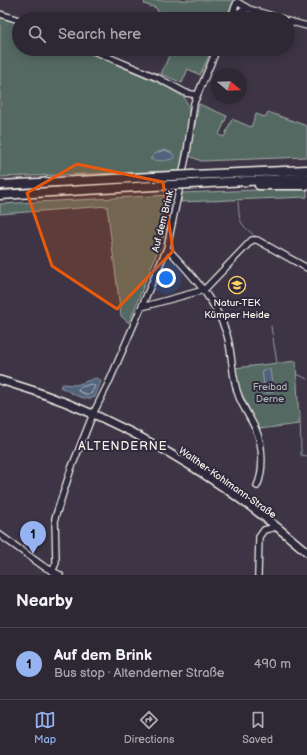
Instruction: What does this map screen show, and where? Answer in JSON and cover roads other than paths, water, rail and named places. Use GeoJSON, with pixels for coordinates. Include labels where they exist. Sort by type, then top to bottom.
{"type":"FeatureCollection","features":[{"type":"Feature","properties":{"kind":"highway"},"geometry":{"type":"LineString","coordinates":[[0,184],[307,170]]}},
{"type":"Feature","properties":{"kind":"highway"},"geometry":{"type":"LineString","coordinates":[[0,195],[307,178]]}},
{"type":"Feature","properties":{"kind":"highway"},"geometry":{"type":"LineString","coordinates":[[234,182],[257,185],[307,185]]}},
{"type":"Feature","properties":{"kind":"main road","name":"Walther-Kohlmann-Straße"},"geometry":{"type":"LineString","coordinates":[[0,380],[45,394],[130,431],[184,462],[276,527],[307,552]]}},
{"type":"Feature","properties":{"kind":"street"},"geometry":{"type":"LineString","coordinates":[[233,12],[237,2],[248,9],[258,12]]}},
{"type":"Feature","properties":{"kind":"street"},"geometry":{"type":"LineString","coordinates":[[242,12],[248,9]]}},
{"type":"Feature","properties":{"kind":"street"},"geometry":{"type":"LineString","coordinates":[[0,14],[12,18]]}},
{"type":"Feature","properties":{"kind":"street"},"geometry":{"type":"LineString","coordinates":[[295,23],[307,26]]}},
{"type":"Feature","properties":{"kind":"street"},"geometry":{"type":"LineString","coordinates":[[106,56],[158,78],[186,93],[197,95]]}},
{"type":"Feature","properties":{"kind":"street","name":"Auf dem Brink"},"geometry":{"type":"LineString","coordinates":[[56,574],[54,521],[71,469],[93,414],[167,248],[187,152],[194,103],[214,56]]}},
{"type":"Feature","properties":{"kind":"street"},"geometry":{"type":"LineString","coordinates":[[186,93],[194,103]]}},
{"type":"Feature","properties":{"kind":"street"},"geometry":{"type":"LineString","coordinates":[[142,307],[204,290],[252,240],[257,240],[307,268]]}},
{"type":"Feature","properties":{"kind":"street"},"geometry":{"type":"LineString","coordinates":[[167,248],[204,290],[224,326],[229,344],[237,390],[260,443],[261,479],[257,486]]}},
{"type":"Feature","properties":{"kind":"street"},"geometry":{"type":"LineString","coordinates":[[258,575],[259,537],[264,530],[276,527]]}},
{"type":"Feature","properties":{"kind":"street"},"geometry":{"type":"LineString","coordinates":[[0,535],[56,574]]}},
{"type":"Feature","properties":{"kind":"water"},"geometry":{"type":"Polygon","coordinates":[[[165,150],[172,153],[175,158],[162,161],[150,159],[156,153],[165,150]]]}},
{"type":"Feature","properties":{"kind":"water"},"geometry":{"type":"Polygon","coordinates":[[[270,369],[273,392],[265,393],[262,370],[270,369]]]}},
{"type":"Feature","properties":{"kind":"water"},"geometry":{"type":"Polygon","coordinates":[[[96,378],[101,381],[95,397],[91,398],[77,396],[60,387],[62,384],[76,385],[96,378]]]}},
{"type":"Feature","properties":{"kind":"waterway"},"geometry":{"type":"LineString","coordinates":[[238,202],[241,221],[245,228],[255,236]]}},
{"type":"Feature","properties":{"kind":"waterway"},"geometry":{"type":"LineString","coordinates":[[293,257],[307,264]]}},
{"type":"Feature","properties":{"kind":"waterway"},"geometry":{"type":"LineString","coordinates":[[271,326],[277,363]]}},
{"type":"Feature","properties":{"kind":"waterway"},"geometry":{"type":"LineString","coordinates":[[297,374],[307,379]]}},
{"type":"Feature","properties":{"kind":"waterway"},"geometry":{"type":"LineString","coordinates":[[300,413],[301,455],[307,456]]}},
{"type":"Feature","properties":{"kind":"place","name":"Natur-TEK Kümper Heide"},"geometry":{"type":"Point","coordinates":[237,285]}},
{"type":"Feature","properties":{"kind":"place","name":"Auf dem Brink"},"geometry":{"type":"Point","coordinates":[33,554]}},
{"type":"Feature","properties":{"kind":"district","name":"ALTENDERNE"},"geometry":{"type":"Point","coordinates":[123,446]}},
{"type":"Feature","properties":{"kind":"park label","name":"Freibad Derne"},"geometry":{"type":"Point","coordinates":[270,392]}}]}
